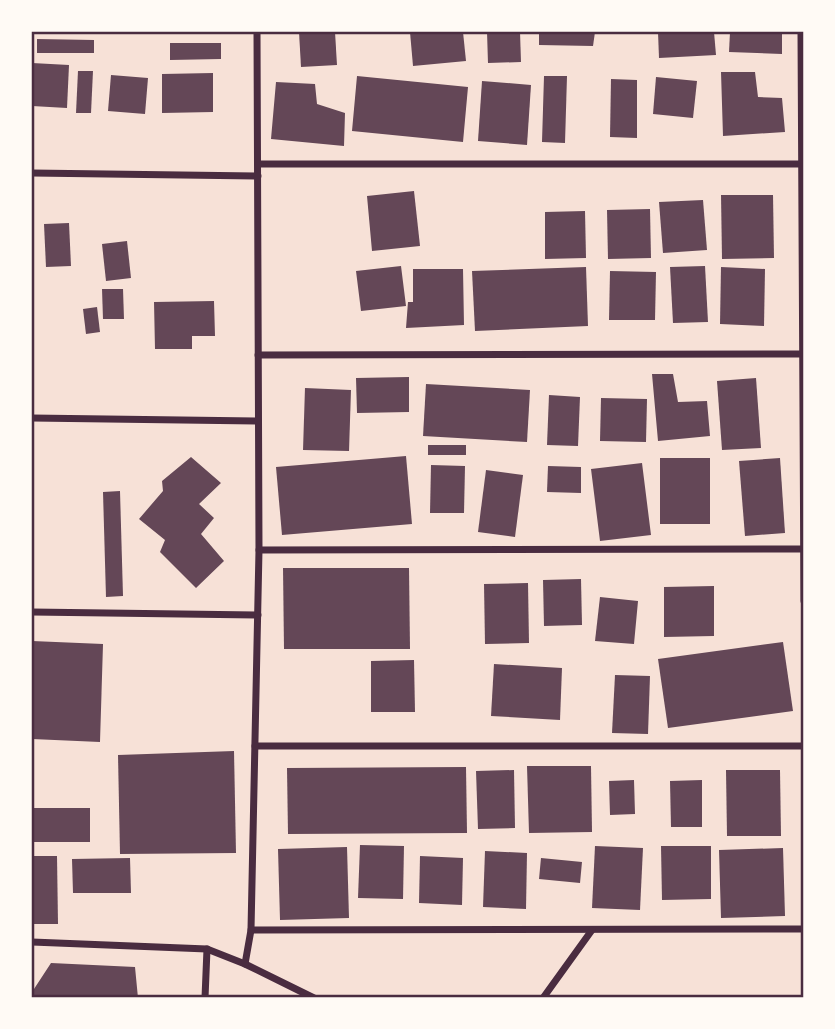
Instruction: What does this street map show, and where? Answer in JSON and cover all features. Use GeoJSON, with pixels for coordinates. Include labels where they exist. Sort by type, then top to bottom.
{"type":"FeatureCollection","features":[{"type":"Feature","properties":{"kind":"street"},"geometry":{"type":"LineString","coordinates":[[245,964],[251,930],[259,550],[257,32]]}},
{"type":"Feature","properties":{"kind":"street"},"geometry":{"type":"LineString","coordinates":[[801,32],[803,601]]}},
{"type":"Feature","properties":{"kind":"street"},"geometry":{"type":"LineString","coordinates":[[258,164],[803,164]]}},
{"type":"Feature","properties":{"kind":"street"},"geometry":{"type":"LineString","coordinates":[[32,173],[258,176]]}},
{"type":"Feature","properties":{"kind":"street"},"geometry":{"type":"LineString","coordinates":[[258,355],[803,354]]}},
{"type":"Feature","properties":{"kind":"street"},"geometry":{"type":"LineString","coordinates":[[32,418],[258,421]]}},
{"type":"Feature","properties":{"kind":"street"},"geometry":{"type":"LineString","coordinates":[[259,550],[803,549]]}},
{"type":"Feature","properties":{"kind":"street"},"geometry":{"type":"LineString","coordinates":[[32,612],[258,615]]}},
{"type":"Feature","properties":{"kind":"street"},"geometry":{"type":"LineString","coordinates":[[255,746],[803,746]]}},
{"type":"Feature","properties":{"kind":"street"},"geometry":{"type":"LineString","coordinates":[[251,930],[803,929]]}},
{"type":"Feature","properties":{"kind":"street"},"geometry":{"type":"LineString","coordinates":[[543,998],[592,930]]}},
{"type":"Feature","properties":{"kind":"street"},"geometry":{"type":"LineString","coordinates":[[32,942],[207,949],[245,964],[314,998]]}},
{"type":"Feature","properties":{"kind":"street"},"geometry":{"type":"LineString","coordinates":[[205,998],[207,949]]}},
{"type":"Feature","properties":{"kind":"building"},"geometry":{"type":"Polygon","coordinates":[[[299,32],[335,32],[337,65],[301,67],[299,32]]]}},
{"type":"Feature","properties":{"kind":"building"},"geometry":{"type":"Polygon","coordinates":[[[410,32],[463,32],[466,61],[413,66],[410,32]]]}},
{"type":"Feature","properties":{"kind":"building"},"geometry":{"type":"Polygon","coordinates":[[[487,32],[520,32],[521,62],[488,63],[487,32]]]}},
{"type":"Feature","properties":{"kind":"building"},"geometry":{"type":"Polygon","coordinates":[[[539,32],[595,32],[593,46],[539,45],[539,32]]]}},
{"type":"Feature","properties":{"kind":"building"},"geometry":{"type":"Polygon","coordinates":[[[658,32],[714,32],[716,55],[659,58],[658,32]]]}},
{"type":"Feature","properties":{"kind":"building"},"geometry":{"type":"Polygon","coordinates":[[[730,32],[782,32],[782,54],[729,52],[730,32]]]}},
{"type":"Feature","properties":{"kind":"building"},"geometry":{"type":"Polygon","coordinates":[[[37,39],[94,40],[94,53],[37,53],[37,39]]]}},
{"type":"Feature","properties":{"kind":"building"},"geometry":{"type":"Polygon","coordinates":[[[170,43],[221,43],[221,59],[170,60],[170,43]]]}},
{"type":"Feature","properties":{"kind":"building"},"geometry":{"type":"Polygon","coordinates":[[[32,63],[69,65],[67,108],[32,106],[32,63]]]}},
{"type":"Feature","properties":{"kind":"building"},"geometry":{"type":"Polygon","coordinates":[[[78,71],[93,71],[91,113],[76,113],[78,71]]]}},
{"type":"Feature","properties":{"kind":"building"},"geometry":{"type":"Polygon","coordinates":[[[721,72],[755,72],[758,97],[782,98],[785,132],[723,136],[721,72]]]}},
{"type":"Feature","properties":{"kind":"building"},"geometry":{"type":"Polygon","coordinates":[[[213,73],[213,112],[162,113],[162,74],[213,73]]]}},
{"type":"Feature","properties":{"kind":"building"},"geometry":{"type":"Polygon","coordinates":[[[111,75],[148,78],[145,114],[108,111],[111,75]]]}},
{"type":"Feature","properties":{"kind":"building"},"geometry":{"type":"Polygon","coordinates":[[[357,76],[468,87],[463,142],[352,131],[357,76]]]}},
{"type":"Feature","properties":{"kind":"building"},"geometry":{"type":"Polygon","coordinates":[[[544,76],[567,76],[565,143],[542,142],[544,76]]]}},
{"type":"Feature","properties":{"kind":"building"},"geometry":{"type":"Polygon","coordinates":[[[656,77],[697,81],[693,118],[653,114],[656,77]]]}},
{"type":"Feature","properties":{"kind":"building"},"geometry":{"type":"Polygon","coordinates":[[[611,79],[637,80],[637,138],[610,137],[611,79]]]}},
{"type":"Feature","properties":{"kind":"building"},"geometry":{"type":"Polygon","coordinates":[[[482,81],[531,85],[527,145],[478,141],[482,81]]]}},
{"type":"Feature","properties":{"kind":"building"},"geometry":{"type":"Polygon","coordinates":[[[276,82],[315,84],[317,104],[345,113],[344,146],[271,139],[276,82]]]}},
{"type":"Feature","properties":{"kind":"building"},"geometry":{"type":"Polygon","coordinates":[[[414,191],[420,246],[372,251],[367,196],[414,191]]]}},
{"type":"Feature","properties":{"kind":"building"},"geometry":{"type":"Polygon","coordinates":[[[721,195],[773,195],[774,258],[722,259],[721,195]]]}},
{"type":"Feature","properties":{"kind":"building"},"geometry":{"type":"Polygon","coordinates":[[[703,200],[707,250],[663,253],[659,202],[703,200]]]}},
{"type":"Feature","properties":{"kind":"building"},"geometry":{"type":"Polygon","coordinates":[[[650,209],[651,258],[608,259],[607,210],[650,209]]]}},
{"type":"Feature","properties":{"kind":"building"},"geometry":{"type":"Polygon","coordinates":[[[585,211],[586,258],[545,259],[545,212],[585,211]]]}},
{"type":"Feature","properties":{"kind":"building"},"geometry":{"type":"Polygon","coordinates":[[[69,223],[71,266],[46,267],[44,224],[69,223]]]}},
{"type":"Feature","properties":{"kind":"building"},"geometry":{"type":"Polygon","coordinates":[[[127,241],[131,278],[106,281],[102,244],[127,241]]]}},
{"type":"Feature","properties":{"kind":"building"},"geometry":{"type":"Polygon","coordinates":[[[401,266],[406,306],[361,311],[356,271],[401,266]]]}},
{"type":"Feature","properties":{"kind":"building"},"geometry":{"type":"Polygon","coordinates":[[[705,266],[708,322],[673,323],[670,267],[705,266]]]}},
{"type":"Feature","properties":{"kind":"building"},"geometry":{"type":"Polygon","coordinates":[[[586,267],[588,326],[475,331],[472,271],[586,267]]]}},
{"type":"Feature","properties":{"kind":"building"},"geometry":{"type":"Polygon","coordinates":[[[721,267],[765,269],[764,326],[720,324],[721,267]]]}},
{"type":"Feature","properties":{"kind":"building"},"geometry":{"type":"Polygon","coordinates":[[[413,269],[463,269],[464,325],[406,328],[408,302],[413,302],[413,269]]]}},
{"type":"Feature","properties":{"kind":"building"},"geometry":{"type":"Polygon","coordinates":[[[610,271],[656,272],[655,320],[609,320],[610,271]]]}},
{"type":"Feature","properties":{"kind":"building"},"geometry":{"type":"Polygon","coordinates":[[[102,289],[123,289],[124,319],[103,319],[102,289]]]}},
{"type":"Feature","properties":{"kind":"building"},"geometry":{"type":"Polygon","coordinates":[[[214,301],[215,336],[192,336],[192,349],[155,349],[154,302],[214,301]]]}},
{"type":"Feature","properties":{"kind":"building"},"geometry":{"type":"Polygon","coordinates":[[[97,307],[100,332],[86,334],[83,309],[97,307]]]}},
{"type":"Feature","properties":{"kind":"building"},"geometry":{"type":"Polygon","coordinates":[[[652,374],[673,374],[678,402],[707,401],[710,436],[658,441],[652,374]]]}},
{"type":"Feature","properties":{"kind":"building"},"geometry":{"type":"Polygon","coordinates":[[[409,377],[409,412],[357,413],[356,378],[409,377]]]}},
{"type":"Feature","properties":{"kind":"building"},"geometry":{"type":"Polygon","coordinates":[[[756,378],[761,448],[722,450],[717,381],[756,378]]]}},
{"type":"Feature","properties":{"kind":"building"},"geometry":{"type":"Polygon","coordinates":[[[426,384],[530,390],[527,442],[423,436],[426,384]]]}},
{"type":"Feature","properties":{"kind":"building"},"geometry":{"type":"Polygon","coordinates":[[[305,388],[351,390],[349,451],[303,450],[305,388]]]}},
{"type":"Feature","properties":{"kind":"building"},"geometry":{"type":"Polygon","coordinates":[[[549,395],[580,397],[578,446],[547,445],[549,395]]]}},
{"type":"Feature","properties":{"kind":"building"},"geometry":{"type":"Polygon","coordinates":[[[601,398],[647,399],[646,442],[600,441],[601,398]]]}},
{"type":"Feature","properties":{"kind":"building"},"geometry":{"type":"Polygon","coordinates":[[[428,445],[466,445],[466,455],[428,455],[428,445]]]}},
{"type":"Feature","properties":{"kind":"building"},"geometry":{"type":"Polygon","coordinates":[[[406,456],[412,524],[282,535],[276,467],[406,456]]]}},
{"type":"Feature","properties":{"kind":"building"},"geometry":{"type":"Polygon","coordinates":[[[191,457],[221,483],[199,504],[214,518],[201,534],[224,561],[196,588],[160,552],[165,540],[139,519],[163,491],[162,481],[191,457]]]}},
{"type":"Feature","properties":{"kind":"building"},"geometry":{"type":"Polygon","coordinates":[[[660,458],[710,458],[710,524],[660,524],[660,458]]]}},
{"type":"Feature","properties":{"kind":"building"},"geometry":{"type":"Polygon","coordinates":[[[780,458],[785,533],[745,536],[739,461],[780,458]]]}},
{"type":"Feature","properties":{"kind":"building"},"geometry":{"type":"Polygon","coordinates":[[[642,463],[651,535],[600,541],[591,469],[642,463]]]}},
{"type":"Feature","properties":{"kind":"building"},"geometry":{"type":"Polygon","coordinates":[[[431,465],[465,466],[464,513],[430,513],[431,465]]]}},
{"type":"Feature","properties":{"kind":"building"},"geometry":{"type":"Polygon","coordinates":[[[548,466],[581,467],[581,493],[547,492],[548,466]]]}},
{"type":"Feature","properties":{"kind":"building"},"geometry":{"type":"Polygon","coordinates":[[[486,470],[523,475],[515,537],[478,532],[486,470]]]}},
{"type":"Feature","properties":{"kind":"building"},"geometry":{"type":"Polygon","coordinates":[[[120,491],[123,596],[106,597],[103,492],[120,491]]]}},
{"type":"Feature","properties":{"kind":"building"},"geometry":{"type":"Polygon","coordinates":[[[283,568],[409,568],[410,649],[284,649],[283,568]]]}},
{"type":"Feature","properties":{"kind":"building"},"geometry":{"type":"Polygon","coordinates":[[[581,579],[582,625],[544,626],[543,580],[581,579]]]}},
{"type":"Feature","properties":{"kind":"building"},"geometry":{"type":"Polygon","coordinates":[[[528,583],[529,643],[485,644],[484,584],[528,583]]]}},
{"type":"Feature","properties":{"kind":"building"},"geometry":{"type":"Polygon","coordinates":[[[714,586],[714,636],[664,637],[664,587],[714,586]]]}},
{"type":"Feature","properties":{"kind":"building"},"geometry":{"type":"Polygon","coordinates":[[[600,597],[638,601],[634,644],[595,641],[600,597]]]}},
{"type":"Feature","properties":{"kind":"building"},"geometry":{"type":"Polygon","coordinates":[[[32,641],[103,644],[100,742],[32,739],[32,641]]]}},
{"type":"Feature","properties":{"kind":"building"},"geometry":{"type":"Polygon","coordinates":[[[783,642],[793,711],[668,728],[658,659],[783,642]]]}},
{"type":"Feature","properties":{"kind":"building"},"geometry":{"type":"Polygon","coordinates":[[[414,660],[415,712],[371,712],[371,661],[414,660]]]}},
{"type":"Feature","properties":{"kind":"building"},"geometry":{"type":"Polygon","coordinates":[[[494,664],[562,668],[560,720],[491,716],[494,664]]]}},
{"type":"Feature","properties":{"kind":"building"},"geometry":{"type":"Polygon","coordinates":[[[615,675],[650,676],[648,734],[612,733],[615,675]]]}},
{"type":"Feature","properties":{"kind":"building"},"geometry":{"type":"Polygon","coordinates":[[[234,751],[236,853],[120,854],[118,755],[234,751]]]}},
{"type":"Feature","properties":{"kind":"building"},"geometry":{"type":"Polygon","coordinates":[[[527,766],[591,766],[592,832],[529,833],[527,766]]]}},
{"type":"Feature","properties":{"kind":"building"},"geometry":{"type":"Polygon","coordinates":[[[466,767],[467,833],[288,834],[287,768],[466,767]]]}},
{"type":"Feature","properties":{"kind":"building"},"geometry":{"type":"Polygon","coordinates":[[[514,770],[515,828],[478,829],[476,771],[514,770]]]}},
{"type":"Feature","properties":{"kind":"building"},"geometry":{"type":"Polygon","coordinates":[[[726,770],[780,770],[781,836],[727,836],[726,770]]]}},
{"type":"Feature","properties":{"kind":"building"},"geometry":{"type":"Polygon","coordinates":[[[634,780],[635,814],[610,815],[609,781],[634,780]]]}},
{"type":"Feature","properties":{"kind":"building"},"geometry":{"type":"Polygon","coordinates":[[[702,780],[702,827],[671,827],[670,781],[702,780]]]}},
{"type":"Feature","properties":{"kind":"building"},"geometry":{"type":"Polygon","coordinates":[[[32,808],[90,808],[90,842],[32,842],[32,808]]]}},
{"type":"Feature","properties":{"kind":"building"},"geometry":{"type":"Polygon","coordinates":[[[360,845],[404,846],[403,899],[358,898],[360,845]]]}},
{"type":"Feature","properties":{"kind":"building"},"geometry":{"type":"Polygon","coordinates":[[[595,846],[643,848],[640,910],[592,908],[595,846]]]}},
{"type":"Feature","properties":{"kind":"building"},"geometry":{"type":"Polygon","coordinates":[[[661,846],[711,846],[711,899],[662,900],[661,846]]]}},
{"type":"Feature","properties":{"kind":"building"},"geometry":{"type":"Polygon","coordinates":[[[347,847],[349,918],[280,920],[278,849],[347,847]]]}},
{"type":"Feature","properties":{"kind":"building"},"geometry":{"type":"Polygon","coordinates":[[[783,848],[785,916],[721,918],[719,850],[783,848]]]}},
{"type":"Feature","properties":{"kind":"building"},"geometry":{"type":"Polygon","coordinates":[[[485,851],[527,853],[526,909],[483,907],[485,851]]]}},
{"type":"Feature","properties":{"kind":"building"},"geometry":{"type":"Polygon","coordinates":[[[32,856],[57,856],[58,924],[32,924],[32,856]]]}},
{"type":"Feature","properties":{"kind":"building"},"geometry":{"type":"Polygon","coordinates":[[[420,856],[463,858],[462,905],[419,903],[420,856]]]}},
{"type":"Feature","properties":{"kind":"building"},"geometry":{"type":"Polygon","coordinates":[[[130,858],[131,893],[73,893],[72,859],[130,858]]]}},
{"type":"Feature","properties":{"kind":"building"},"geometry":{"type":"Polygon","coordinates":[[[541,858],[582,862],[580,883],[539,879],[541,858]]]}},
{"type":"Feature","properties":{"kind":"building"},"geometry":{"type":"Polygon","coordinates":[[[51,963],[135,967],[138,998],[32,998],[32,990],[51,963]]]}}]}
